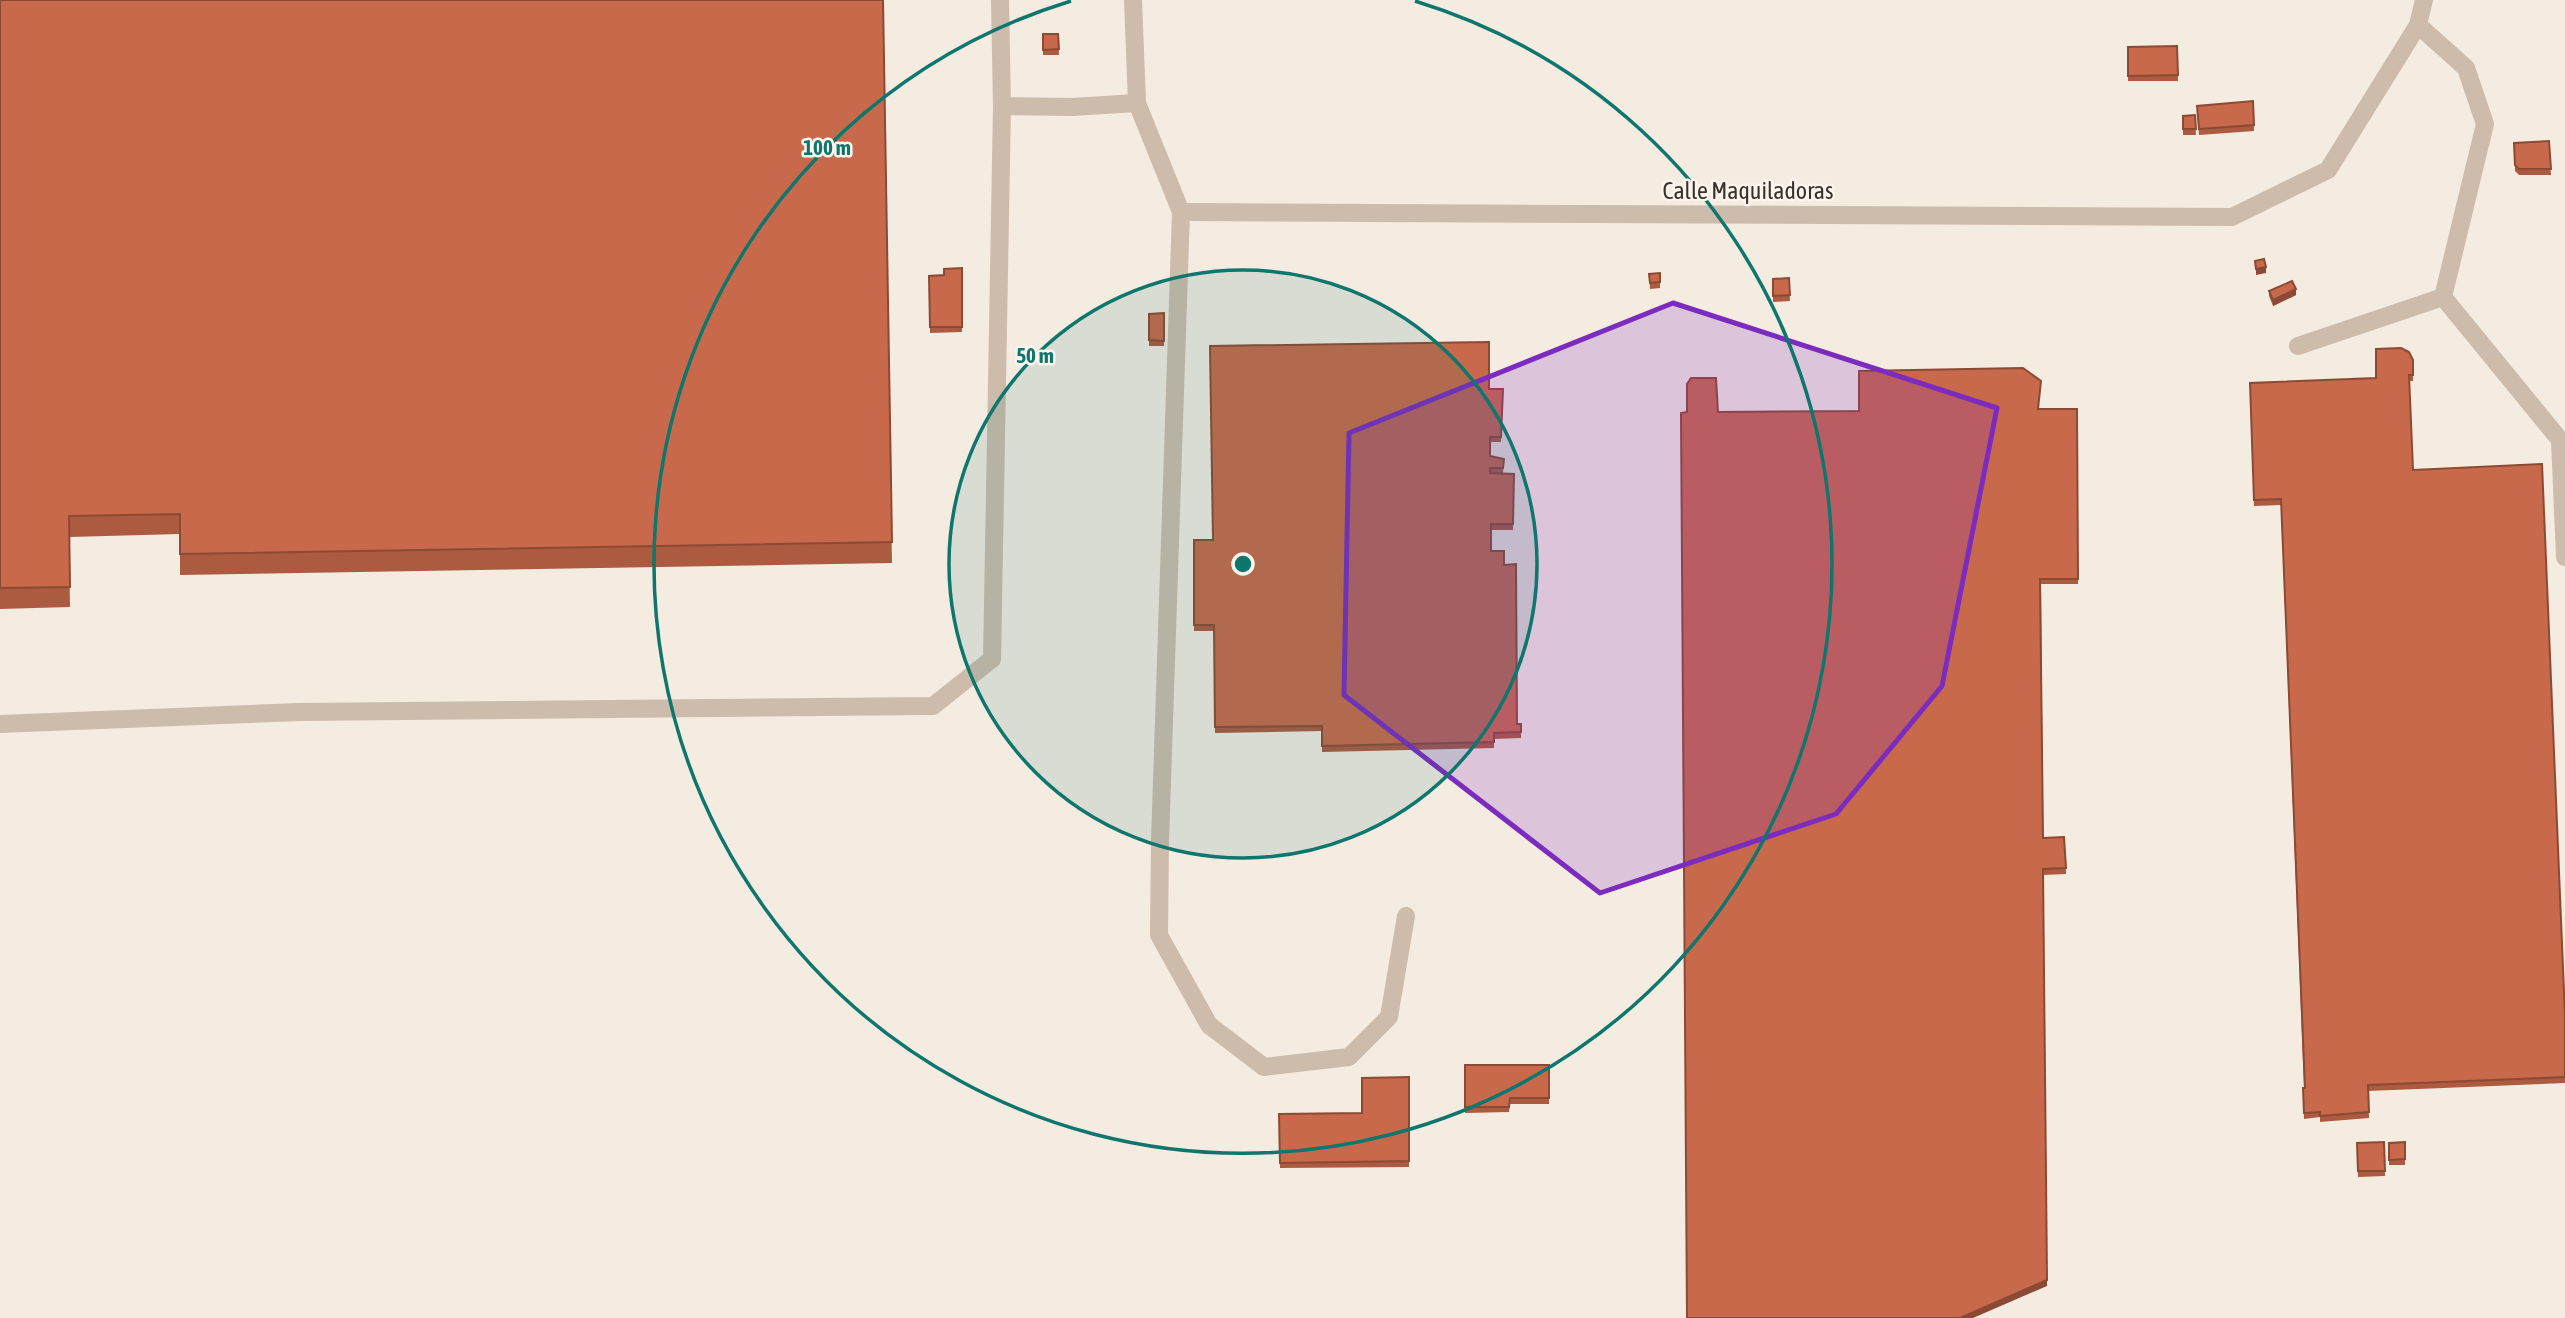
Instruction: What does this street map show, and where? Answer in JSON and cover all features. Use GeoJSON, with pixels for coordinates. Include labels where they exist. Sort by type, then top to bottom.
{"type":"FeatureCollection","features":[{"type":"Feature","properties":{"kind":"street"},"geometry":{"type":"LineString","coordinates":[[0,724],[300,712],[933,706],[992,659],[1002,106],[1000,0]]}},
{"type":"Feature","properties":{"kind":"street"},"geometry":{"type":"LineString","coordinates":[[1133,0],[1136,103],[1181,212],[1159,935],[1209,1025],[1265,1067],[1349,1057],[1389,1017],[1406,916]]}},
{"type":"Feature","properties":{"kind":"street","name":"Calle Maquiladoras"},"geometry":{"type":"LineString","coordinates":[[1181,212],[2232,217],[2328,170],[2418,25],[2424,0]]}},
{"type":"Feature","properties":{"kind":"street"},"geometry":{"type":"LineString","coordinates":[[2418,25],[2466,68],[2485,124],[2443,297]]}},
{"type":"Feature","properties":{"kind":"street"},"geometry":{"type":"LineString","coordinates":[[1002,106],[1072,107],[1136,103]]}},
{"type":"Feature","properties":{"kind":"street"},"geometry":{"type":"LineString","coordinates":[[2298,345],[2443,297]]}},
{"type":"Feature","properties":{"kind":"street"},"geometry":{"type":"LineString","coordinates":[[2443,297],[2560,440],[2565,557]]}},
{"type":"Feature","properties":{"kind":"highlighted area"},"geometry":{"type":"Polygon","coordinates":[[[1673,303],[1997,408],[1942,686],[1836,814],[1600,893],[1344,695],[1349,433],[1673,303]]]}},
{"type":"Feature","properties":{"kind":"building"},"geometry":{"type":"Polygon","coordinates":[[[0,0],[883,0],[892,542],[180,554],[180,514],[69,516],[70,587],[0,588],[0,0]]]}},
{"type":"Feature","properties":{"kind":"building"},"geometry":{"type":"Polygon","coordinates":[[[1043,34],[1058,34],[1059,49],[1043,50],[1043,34]]]}},
{"type":"Feature","properties":{"kind":"building"},"geometry":{"type":"Polygon","coordinates":[[[2177,46],[2178,75],[2128,76],[2128,47],[2177,46]]]}},
{"type":"Feature","properties":{"kind":"building"},"geometry":{"type":"Polygon","coordinates":[[[2253,101],[2254,125],[2199,129],[2197,106],[2253,101]]]}},
{"type":"Feature","properties":{"kind":"building"},"geometry":{"type":"Polygon","coordinates":[[[2195,115],[2196,129],[2183,129],[2183,116],[2195,115]]]}},
{"type":"Feature","properties":{"kind":"building"},"geometry":{"type":"Polygon","coordinates":[[[2549,141],[2551,169],[2519,169],[2515,165],[2514,143],[2549,141]]]}},
{"type":"Feature","properties":{"kind":"building"},"geometry":{"type":"Polygon","coordinates":[[[2264,259],[2266,267],[2256,269],[2255,261],[2264,259]]]}},
{"type":"Feature","properties":{"kind":"building"},"geometry":{"type":"Polygon","coordinates":[[[962,268],[962,327],[930,327],[929,276],[944,275],[944,269],[962,268]]]}},
{"type":"Feature","properties":{"kind":"building"},"geometry":{"type":"Polygon","coordinates":[[[1660,273],[1660,282],[1650,283],[1649,274],[1660,273]]]}},
{"type":"Feature","properties":{"kind":"building"},"geometry":{"type":"Polygon","coordinates":[[[1789,278],[1790,295],[1773,296],[1773,279],[1789,278]]]}},
{"type":"Feature","properties":{"kind":"building"},"geometry":{"type":"Polygon","coordinates":[[[2292,281],[2296,289],[2273,300],[2269,291],[2292,281]]]}},
{"type":"Feature","properties":{"kind":"building"},"geometry":{"type":"Polygon","coordinates":[[[1164,313],[1164,341],[1149,340],[1149,314],[1164,313]]]}},
{"type":"Feature","properties":{"kind":"building"},"geometry":{"type":"Polygon","coordinates":[[[1489,342],[1489,389],[1503,389],[1501,437],[1490,437],[1490,456],[1504,459],[1503,468],[1490,468],[1490,473],[1514,474],[1513,524],[1491,524],[1491,551],[1504,551],[1504,565],[1516,564],[1517,724],[1521,724],[1521,732],[1494,733],[1494,742],[1322,746],[1322,726],[1215,727],[1214,625],[1194,625],[1194,540],[1213,540],[1210,346],[1489,342]]]}},
{"type":"Feature","properties":{"kind":"building"},"geometry":{"type":"Polygon","coordinates":[[[2401,348],[2409,352],[2413,360],[2413,375],[2409,375],[2413,470],[2542,464],[2565,1016],[2565,1077],[2368,1085],[2369,1112],[2320,1116],[2320,1112],[2304,1113],[2281,499],[2254,500],[2250,383],[2376,378],[2376,349],[2401,348]]]}},
{"type":"Feature","properties":{"kind":"building"},"geometry":{"type":"Polygon","coordinates":[[[2023,368],[2041,381],[2038,409],[2077,409],[2078,579],[2040,579],[2043,838],[2064,837],[2066,868],[2043,869],[2047,1280],[1960,1318],[1687,1318],[1681,413],[1687,412],[1687,384],[1691,378],[1716,378],[1718,412],[1859,411],[1859,371],[2023,368]]]}},
{"type":"Feature","properties":{"kind":"building"},"geometry":{"type":"Polygon","coordinates":[[[1465,1065],[1549,1065],[1549,1098],[1510,1098],[1509,1107],[1465,1107],[1465,1065]]]}},
{"type":"Feature","properties":{"kind":"building"},"geometry":{"type":"Polygon","coordinates":[[[1409,1077],[1409,1161],[1280,1163],[1279,1114],[1362,1113],[1362,1078],[1409,1077]]]}},
{"type":"Feature","properties":{"kind":"building"},"geometry":{"type":"Polygon","coordinates":[[[2384,1142],[2385,1171],[2358,1171],[2357,1143],[2384,1142]]]}},
{"type":"Feature","properties":{"kind":"building"},"geometry":{"type":"Polygon","coordinates":[[[2405,1142],[2405,1159],[2389,1160],[2389,1143],[2405,1142]]]}}]}
